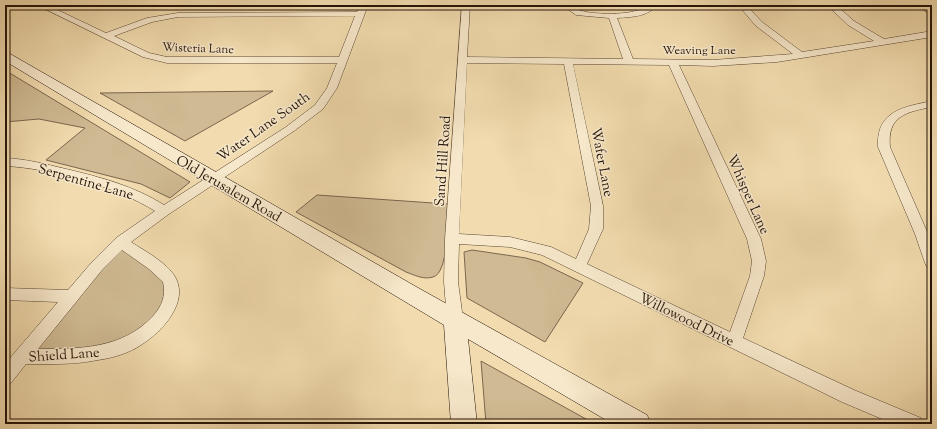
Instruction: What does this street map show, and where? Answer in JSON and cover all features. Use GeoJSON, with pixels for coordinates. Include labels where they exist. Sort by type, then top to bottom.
{"type":"FeatureCollection","features":[{"type":"Feature","properties":{"kind":"main road","name":"Old Jerusalem Road"},"geometry":{"type":"LineString","coordinates":[[5,55],[454,319],[638,424]]}},
{"type":"Feature","properties":{"kind":"main road"},"geometry":{"type":"LineString","coordinates":[[454,319],[464,424]]}},
{"type":"Feature","properties":{"kind":"street","name":"Wisteria Lane"},"geometry":{"type":"LineString","coordinates":[[41,5],[146,55],[167,60],[343,60]]}},
{"type":"Feature","properties":{"kind":"street","name":"Sand Hill Road"},"geometry":{"type":"LineString","coordinates":[[454,319],[451,282],[452,239],[466,5]]}},
{"type":"Feature","properties":{"kind":"street"},"geometry":{"type":"LineString","coordinates":[[566,5],[580,13],[612,15],[644,13],[653,5]]}},
{"type":"Feature","properties":{"kind":"street"},"geometry":{"type":"LineString","coordinates":[[742,5],[759,24],[800,55]]}},
{"type":"Feature","properties":{"kind":"street"},"geometry":{"type":"LineString","coordinates":[[830,5],[851,23],[883,42]]}},
{"type":"Feature","properties":{"kind":"street"},"geometry":{"type":"LineString","coordinates":[[920,5],[932,13]]}},
{"type":"Feature","properties":{"kind":"street"},"geometry":{"type":"LineString","coordinates":[[106,36],[150,20],[178,15],[362,9]]}},
{"type":"Feature","properties":{"kind":"street","name":"Water Lane South"},"geometry":{"type":"LineString","coordinates":[[5,377],[96,266],[121,242],[164,211],[290,129],[319,107],[332,88],[362,9]]}},
{"type":"Feature","properties":{"kind":"street"},"geometry":{"type":"LineString","coordinates":[[612,15],[629,62]]}},
{"type":"Feature","properties":{"kind":"street"},"geometry":{"type":"LineString","coordinates":[[928,35],[932,40]]}},
{"type":"Feature","properties":{"kind":"street","name":"Weaving Lane"},"geometry":{"type":"LineString","coordinates":[[463,60],[673,63],[753,61],[928,35]]}},
{"type":"Feature","properties":{"kind":"street","name":"Wafer Lane"},"geometry":{"type":"LineString","coordinates":[[568,61],[597,206],[596,229],[579,266]]}},
{"type":"Feature","properties":{"kind":"street","name":"Whisper Lane"},"geometry":{"type":"LineString","coordinates":[[673,63],[754,239],[758,261],[757,276],[734,342]]}},
{"type":"Feature","properties":{"kind":"street"},"geometry":{"type":"LineString","coordinates":[[932,104],[911,108],[896,114],[886,123],[882,138],[884,147],[922,234],[932,263]]}},
{"type":"Feature","properties":{"kind":"street","name":"Serpentine Lane"},"geometry":{"type":"LineString","coordinates":[[5,162],[24,163],[98,181],[140,196],[164,211]]}},
{"type":"Feature","properties":{"kind":"street","name":"Willowood Drive"},"geometry":{"type":"LineString","coordinates":[[452,239],[510,242],[546,251],[848,396],[915,424]]}},
{"type":"Feature","properties":{"kind":"street","name":"Shield Lane"},"geometry":{"type":"LineString","coordinates":[[22,357],[83,356],[114,350],[142,337],[163,316],[170,305],[171,293],[169,280],[121,242]]}},
{"type":"Feature","properties":{"kind":"street"},"geometry":{"type":"LineString","coordinates":[[5,294],[72,296]]}},
{"type":"Feature","properties":{"kind":"shaded area"},"geometry":{"type":"Polygon","coordinates":[[[8,72],[190,182],[170,198],[141,184],[46,160],[85,128],[39,119],[5,122],[5,73],[8,72]]]}},
{"type":"Feature","properties":{"kind":"shaded area"},"geometry":{"type":"Polygon","coordinates":[[[273,91],[185,141],[100,93],[273,91]]]}},
{"type":"Feature","properties":{"kind":"shaded area"},"geometry":{"type":"Polygon","coordinates":[[[317,195],[448,204],[445,256],[438,273],[433,277],[426,278],[406,272],[296,212],[317,195]]]}},
{"type":"Feature","properties":{"kind":"shaded area"},"geometry":{"type":"Polygon","coordinates":[[[120,244],[167,281],[161,315],[113,349],[24,355],[120,244]]]}},
{"type":"Feature","properties":{"kind":"shaded area"},"geometry":{"type":"Polygon","coordinates":[[[472,250],[526,258],[540,262],[583,283],[545,342],[467,298],[464,252],[472,250]]]}},
{"type":"Feature","properties":{"kind":"shaded area"},"geometry":{"type":"Polygon","coordinates":[[[481,361],[595,424],[486,424],[481,361]]]}}]}
